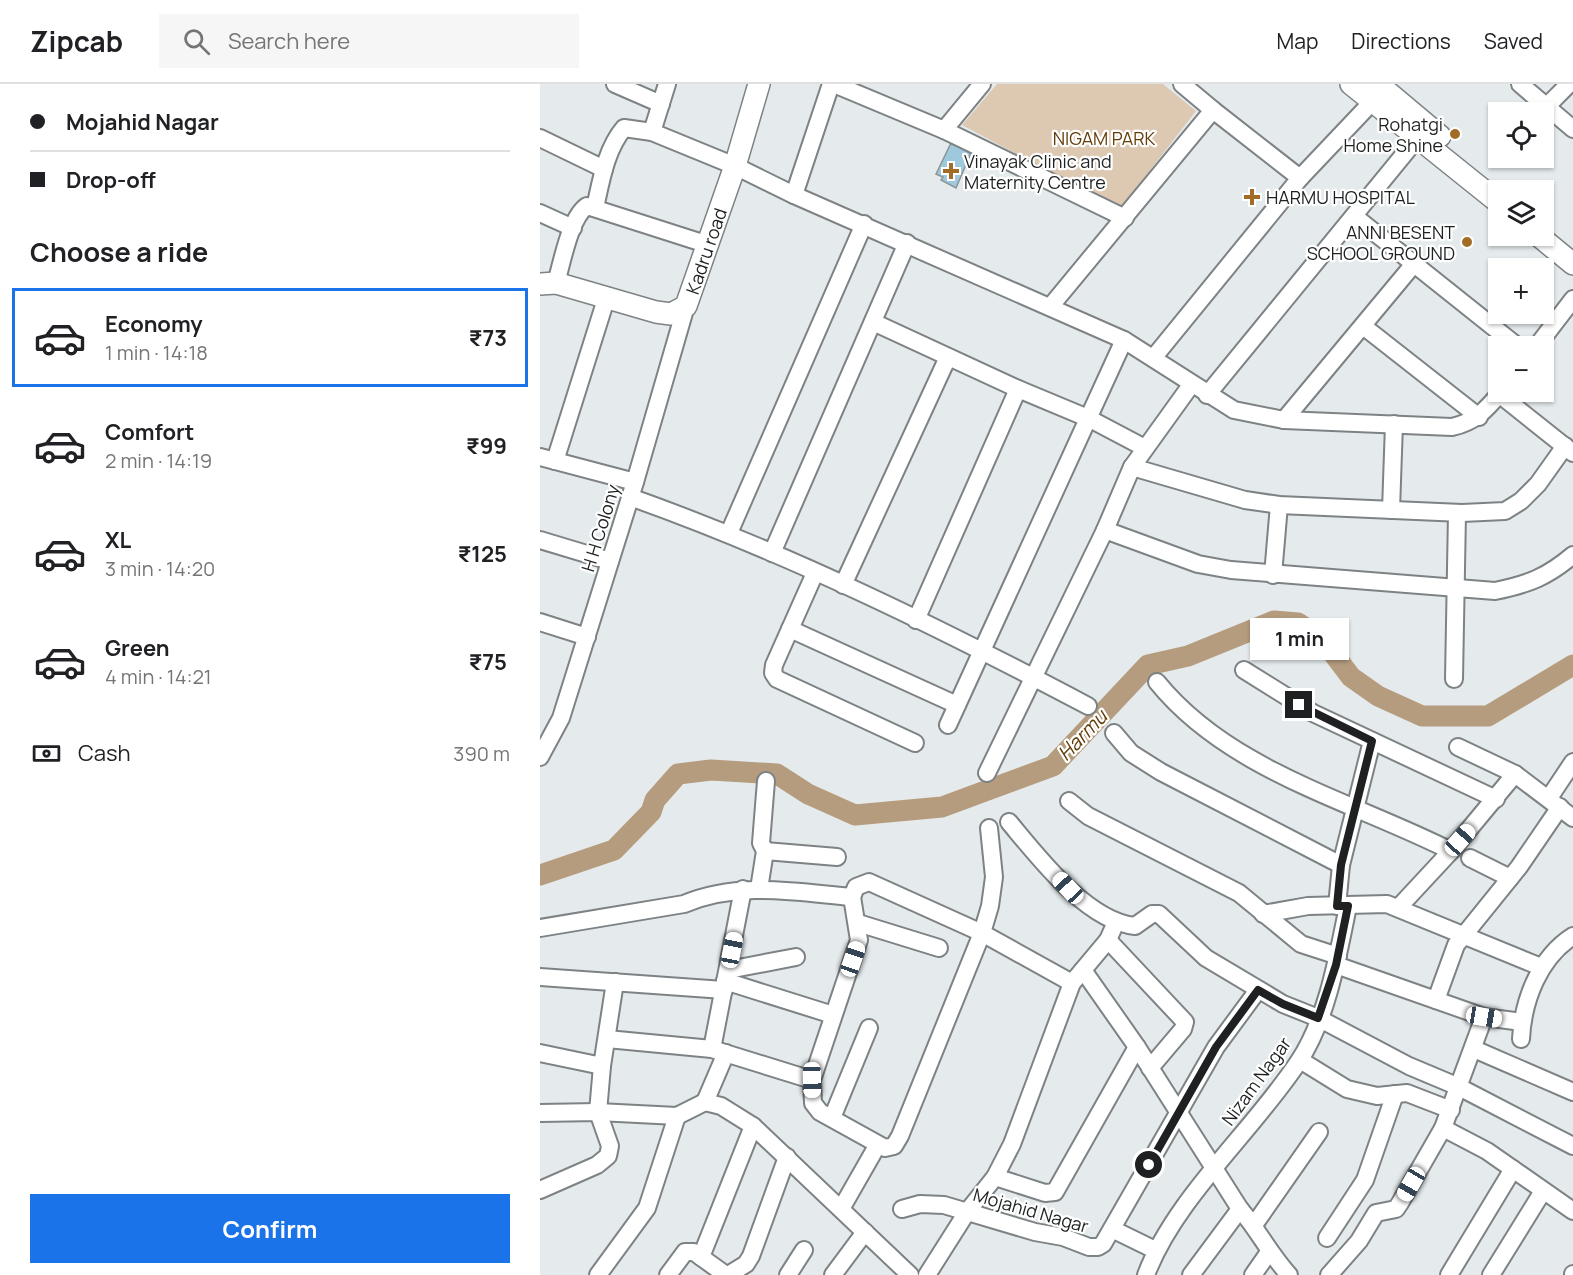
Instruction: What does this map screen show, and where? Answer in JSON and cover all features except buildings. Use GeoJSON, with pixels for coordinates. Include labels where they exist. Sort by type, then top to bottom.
{"type":"FeatureCollection","features":[{"type":"Feature","properties":{"kind":"main road","name":"Kadru road"},"geometry":{"type":"LineString","coordinates":[[544,283],[608,296],[656,312],[671,314],[686,306],[735,166],[759,84]]}},
{"type":"Feature","properties":{"kind":"main road"},"geometry":{"type":"LineString","coordinates":[[1351,84],[1384,91],[1492,180]]}},
{"type":"Feature","properties":{"kind":"main road"},"geometry":{"type":"LineString","coordinates":[[1384,91],[1419,136],[1488,194]]}},
{"type":"Feature","properties":{"kind":"main road"},"geometry":{"type":"LineString","coordinates":[[1554,232],[1573,248]]}},
{"type":"Feature","properties":{"kind":"main road"},"geometry":{"type":"LineString","coordinates":[[1551,246],[1573,264]]}},
{"type":"Feature","properties":{"kind":"street"},"geometry":{"type":"LineString","coordinates":[[615,84],[661,104]]}},
{"type":"Feature","properties":{"kind":"street"},"geometry":{"type":"LineString","coordinates":[[652,132],[667,84]]}},
{"type":"Feature","properties":{"kind":"street"},"geometry":{"type":"LineString","coordinates":[[794,195],[833,84],[944,130],[1125,218]]}},
{"type":"Feature","properties":{"kind":"street"},"geometry":{"type":"LineString","coordinates":[[944,130],[982,84]]}},
{"type":"Feature","properties":{"kind":"street"},"geometry":{"type":"LineString","coordinates":[[1182,84],[1299,177]]}},
{"type":"Feature","properties":{"kind":"street"},"geometry":{"type":"LineString","coordinates":[[1520,84],[1542,102]]}},
{"type":"Feature","properties":{"kind":"street"},"geometry":{"type":"LineString","coordinates":[[1551,102],[1569,84]]}},
{"type":"Feature","properties":{"kind":"street"},"geometry":{"type":"LineString","coordinates":[[1154,357],[1299,177],[1384,91]]}},
{"type":"Feature","properties":{"kind":"street"},"geometry":{"type":"LineString","coordinates":[[1050,307],[1213,110]]}},
{"type":"Feature","properties":{"kind":"street"},"geometry":{"type":"LineString","coordinates":[[1554,112],[1573,129]]}},
{"type":"Feature","properties":{"kind":"street"},"geometry":{"type":"LineString","coordinates":[[595,208],[604,169],[624,128],[652,132],[735,166],[794,195],[1124,340],[1154,357],[1191,385],[1234,410],[1284,420],[1452,427],[1469,423],[1479,417],[1492,402]]}},
{"type":"Feature","properties":{"kind":"street"},"geometry":{"type":"LineString","coordinates":[[1207,395],[1419,136]]}},
{"type":"Feature","properties":{"kind":"street"},"geometry":{"type":"LineString","coordinates":[[540,138],[604,169]]}},
{"type":"Feature","properties":{"kind":"street"},"geometry":{"type":"LineString","coordinates":[[544,283],[580,211],[587,206],[709,245]]}},
{"type":"Feature","properties":{"kind":"street"},"geometry":{"type":"LineString","coordinates":[[540,213],[573,228]]}},
{"type":"Feature","properties":{"kind":"street"},"geometry":{"type":"LineString","coordinates":[[1354,216],[1504,336]]}},
{"type":"Feature","properties":{"kind":"street"},"geometry":{"type":"LineString","coordinates":[[729,533],[864,224]]}},
{"type":"Feature","properties":{"kind":"street"},"geometry":{"type":"LineString","coordinates":[[772,553],[907,243]]}},
{"type":"Feature","properties":{"kind":"street"},"geometry":{"type":"LineString","coordinates":[[1284,420],[1413,265]]}},
{"type":"Feature","properties":{"kind":"street"},"geometry":{"type":"LineString","coordinates":[[608,296],[547,459],[633,490],[677,514],[729,533],[843,585],[982,651],[1088,706]]}},
{"type":"Feature","properties":{"kind":"street"},"geometry":{"type":"LineString","coordinates":[[1545,336],[1573,299]]}},
{"type":"Feature","properties":{"kind":"street","name":"H H Colony"},"geometry":{"type":"LineString","coordinates":[[540,757],[561,717],[587,637],[633,490],[686,306]]}},
{"type":"Feature","properties":{"kind":"street"},"geometry":{"type":"LineString","coordinates":[[873,322],[1018,389],[1090,419],[1145,448]]}},
{"type":"Feature","properties":{"kind":"street"},"geometry":{"type":"LineString","coordinates":[[1363,326],[1479,417]]}},
{"type":"Feature","properties":{"kind":"street"},"geometry":{"type":"LineString","coordinates":[[948,724],[1090,419],[1124,340]]}},
{"type":"Feature","properties":{"kind":"street"},"geometry":{"type":"LineString","coordinates":[[843,585],[948,357]]}},
{"type":"Feature","properties":{"kind":"street"},"geometry":{"type":"LineString","coordinates":[[987,773],[1035,678],[1132,467],[1191,385]]}},
{"type":"Feature","properties":{"kind":"street"},"geometry":{"type":"LineString","coordinates":[[916,620],[1018,389]]}},
{"type":"Feature","properties":{"kind":"street"},"geometry":{"type":"LineString","coordinates":[[1132,467],[1245,500],[1279,505],[1457,513],[1505,511],[1521,501],[1569,450],[1511,402]]}},
{"type":"Feature","properties":{"kind":"street"},"geometry":{"type":"LineString","coordinates":[[1391,510],[1394,424]]}},
{"type":"Feature","properties":{"kind":"street"},"geometry":{"type":"LineString","coordinates":[[1273,575],[1279,505]]}},
{"type":"Feature","properties":{"kind":"street"},"geometry":{"type":"LineString","coordinates":[[1454,679],[1457,513]]}},
{"type":"Feature","properties":{"kind":"street"},"geometry":{"type":"LineString","coordinates":[[1105,530],[1198,564],[1273,575],[1496,591],[1524,585],[1551,573],[1573,555]]}},
{"type":"Feature","properties":{"kind":"street"},"geometry":{"type":"LineString","coordinates":[[540,540],[610,561]]}},
{"type":"Feature","properties":{"kind":"street"},"geometry":{"type":"LineString","coordinates":[[815,573],[774,665],[773,674],[777,679],[915,743]]}},
{"type":"Feature","properties":{"kind":"street"},"geometry":{"type":"LineString","coordinates":[[540,622],[587,637]]}},
{"type":"Feature","properties":{"kind":"street"},"geometry":{"type":"LineString","coordinates":[[790,629],[957,705]]}},
{"type":"Feature","properties":{"kind":"street"},"geometry":{"type":"LineString","coordinates":[[1244,670],[1314,713],[1496,799]]}},
{"type":"Feature","properties":{"kind":"street"},"geometry":{"type":"LineString","coordinates":[[1157,682],[1177,707],[1243,753],[1353,809],[1404,828],[1451,851]]}},
{"type":"Feature","properties":{"kind":"street"},"geometry":{"type":"LineString","coordinates":[[1114,733],[1131,753],[1161,771],[1341,865]]}},
{"type":"Feature","properties":{"kind":"street","name":"Nizam Nagar"},"geometry":{"type":"LineString","coordinates":[[1146,1275],[1155,1250],[1214,1169],[1300,1060],[1318,1018],[1337,961],[1343,906],[1341,865],[1353,809],[1372,741]]}},
{"type":"Feature","properties":{"kind":"street"},"geometry":{"type":"LineString","coordinates":[[1458,747],[1515,774],[1573,818]]}},
{"type":"Feature","properties":{"kind":"street"},"geometry":{"type":"LineString","coordinates":[[1436,1000],[1456,945],[1467,935],[1510,878],[1554,802],[1573,762]]}},
{"type":"Feature","properties":{"kind":"street"},"geometry":{"type":"LineString","coordinates":[[1399,907],[1451,851],[1515,774]]}},
{"type":"Feature","properties":{"kind":"street"},"geometry":{"type":"LineString","coordinates":[[705,1102],[719,1051],[726,980],[751,889],[765,851],[761,843],[766,781]]}},
{"type":"Feature","properties":{"kind":"street"},"geometry":{"type":"LineString","coordinates":[[1069,801],[1088,816],[1239,893],[1301,944],[1337,961],[1436,1000],[1522,1030],[1541,967],[1557,946],[1573,936]]}},
{"type":"Feature","properties":{"kind":"street"},"geometry":{"type":"LineString","coordinates":[[1009,822],[1068,888],[1116,922],[1136,926],[1152,914],[1159,914],[1206,958],[1258,990],[1283,1004],[1318,1018],[1409,1066],[1459,1087],[1573,1146]]}},
{"type":"Feature","properties":{"kind":"street"},"geometry":{"type":"LineString","coordinates":[[989,828],[994,878],[982,933],[894,1146],[885,1148],[877,1146],[820,1112],[813,1103],[812,1080],[859,940],[852,897],[856,887],[869,882],[982,933],[1072,983]]}},
{"type":"Feature","properties":{"kind":"street"},"geometry":{"type":"LineString","coordinates":[[765,851],[837,857]]}},
{"type":"Feature","properties":{"kind":"street"},"geometry":{"type":"LineString","coordinates":[[1470,858],[1510,878]]}},
{"type":"Feature","properties":{"kind":"street"},"geometry":{"type":"LineString","coordinates":[[540,928],[674,906],[705,896],[751,889],[852,897]]}},
{"type":"Feature","properties":{"kind":"street"},"geometry":{"type":"LineString","coordinates":[[1263,914],[1308,906],[1387,904],[1541,967]]}},
{"type":"Feature","properties":{"kind":"street"},"geometry":{"type":"LineString","coordinates":[[927,1275],[967,1212],[995,1177],[1012,1144],[1072,983],[1108,940],[1116,922]]}},
{"type":"Feature","properties":{"kind":"street"},"geometry":{"type":"LineString","coordinates":[[858,923],[939,948]]}},
{"type":"Feature","properties":{"kind":"street"},"geometry":{"type":"LineString","coordinates":[[1108,940],[1185,1022],[1183,1029],[1150,1068]]}},
{"type":"Feature","properties":{"kind":"street"},"geometry":{"type":"LineString","coordinates":[[540,976],[615,982],[726,980],[796,957]]}},
{"type":"Feature","properties":{"kind":"street"},"geometry":{"type":"LineString","coordinates":[[1083,970],[1137,1047],[1240,1209],[1254,1225],[1269,1251],[1288,1275]]}},
{"type":"Feature","properties":{"kind":"street"},"geometry":{"type":"LineString","coordinates":[[726,980],[833,1016]]}},
{"type":"Feature","properties":{"kind":"street"},"geometry":{"type":"LineString","coordinates":[[540,1190],[597,1165],[608,1155],[610,1146],[598,1112],[602,1066],[615,982]]}},
{"type":"Feature","properties":{"kind":"street","name":"Mojahid Nagar"},"geometry":{"type":"LineString","coordinates":[[902,1209],[931,1203],[1063,1237],[1089,1247],[1098,1247],[1103,1244],[1216,1047],[1258,990]]}},
{"type":"Feature","properties":{"kind":"street"},"geometry":{"type":"LineString","coordinates":[[1329,1275],[1359,1242],[1376,1213],[1396,1209],[1443,1128],[1484,1017]]}},
{"type":"Feature","properties":{"kind":"street"},"geometry":{"type":"LineString","coordinates":[[832,1118],[869,1028]]}},
{"type":"Feature","properties":{"kind":"street"},"geometry":{"type":"LineString","coordinates":[[607,1039],[719,1051],[812,1080]]}},
{"type":"Feature","properties":{"kind":"street"},"geometry":{"type":"LineString","coordinates":[[995,1177],[1045,1193],[1055,1192],[1137,1047]]}},
{"type":"Feature","properties":{"kind":"street"},"geometry":{"type":"LineString","coordinates":[[1474,1049],[1573,1092]]}},
{"type":"Feature","properties":{"kind":"street"},"geometry":{"type":"LineString","coordinates":[[540,1053],[602,1066]]}},
{"type":"Feature","properties":{"kind":"street"},"geometry":{"type":"LineString","coordinates":[[1300,1060],[1347,1089],[1377,1096],[1407,1093],[1451,1110]]}},
{"type":"Feature","properties":{"kind":"street"},"geometry":{"type":"LineString","coordinates":[[1327,1238],[1365,1180],[1395,1094]]}},
{"type":"Feature","properties":{"kind":"street"},"geometry":{"type":"LineString","coordinates":[[540,1113],[598,1112],[677,1116],[705,1102],[721,1106],[753,1126],[910,1275]]}},
{"type":"Feature","properties":{"kind":"street"},"geometry":{"type":"LineString","coordinates":[[598,1275],[647,1208],[677,1116]]}},
{"type":"Feature","properties":{"kind":"street"},"geometry":{"type":"LineString","coordinates":[[701,1257],[753,1126]]}},
{"type":"Feature","properties":{"kind":"street"},"geometry":{"type":"LineString","coordinates":[[1443,1128],[1487,1151],[1573,1211]]}},
{"type":"Feature","properties":{"kind":"street"},"geometry":{"type":"LineString","coordinates":[[1254,1225],[1319,1132]]}},
{"type":"Feature","properties":{"kind":"street"},"geometry":{"type":"LineString","coordinates":[[841,1209],[877,1146]]}},
{"type":"Feature","properties":{"kind":"street"},"geometry":{"type":"LineString","coordinates":[[668,1275],[685,1252],[694,1252],[727,1275],[746,1264],[751,1256],[786,1157]]}},
{"type":"Feature","properties":{"kind":"street"},"geometry":{"type":"LineString","coordinates":[[1449,1275],[1513,1169]]}},
{"type":"Feature","properties":{"kind":"street"},"geometry":{"type":"LineString","coordinates":[[1491,1275],[1543,1191]]}},
{"type":"Feature","properties":{"kind":"street"},"geometry":{"type":"LineString","coordinates":[[1191,1275],[1240,1209]]}},
{"type":"Feature","properties":{"kind":"street"},"geometry":{"type":"LineString","coordinates":[[1112,1229],[1155,1250]]}},
{"type":"Feature","properties":{"kind":"street"},"geometry":{"type":"LineString","coordinates":[[833,1275],[865,1232]]}},
{"type":"Feature","properties":{"kind":"street"},"geometry":{"type":"LineString","coordinates":[[788,1275],[804,1250]]}},
{"type":"Feature","properties":{"kind":"street"},"geometry":{"type":"LineString","coordinates":[[1253,1275],[1269,1251]]}},
{"type":"Feature","properties":{"kind":"green space","name":"NIGAM PARK"},"geometry":{"type":"Polygon","coordinates":[[[997,84],[1163,84],[1196,111],[1120,209],[962,125],[997,84]]]}},
{"type":"Feature","properties":{"kind":"waterway","name":"Harmu"},"geometry":{"type":"LineString","coordinates":[[540,875],[614,850],[651,812],[655,800],[678,774],[711,770],[777,774],[808,794],[855,815],[942,807],[1053,766],[1148,665],[1188,656],[1274,621],[1298,623],[1323,640],[1351,677],[1378,696],[1422,716],[1488,716],[1573,665]]}},
{"type":"Feature","properties":{"kind":"place","name":"Rohatgi Home Shine"},"geometry":{"type":"Point","coordinates":[1455,134]}},
{"type":"Feature","properties":{"kind":"place","name":"Vinayak Clinic and Maternity Centre"},"geometry":{"type":"Point","coordinates":[951,171]}},
{"type":"Feature","properties":{"kind":"place","name":"HARMU HOSPITAL"},"geometry":{"type":"Point","coordinates":[1252,197]}},
{"type":"Feature","properties":{"kind":"place","name":"ANNI BESENT SCHOOL GROUND"},"geometry":{"type":"Point","coordinates":[1467,242]}},
{"type":"Feature","properties":{"kind":"route"},"geometry":{"type":"LineString","coordinates":[[1149,1165],[1216,1047],[1258,990],[1283,1004],[1318,1018],[1336,965],[1348,906],[1337,906],[1341,865],[1353,809],[1372,741],[1299,705]]}}]}
